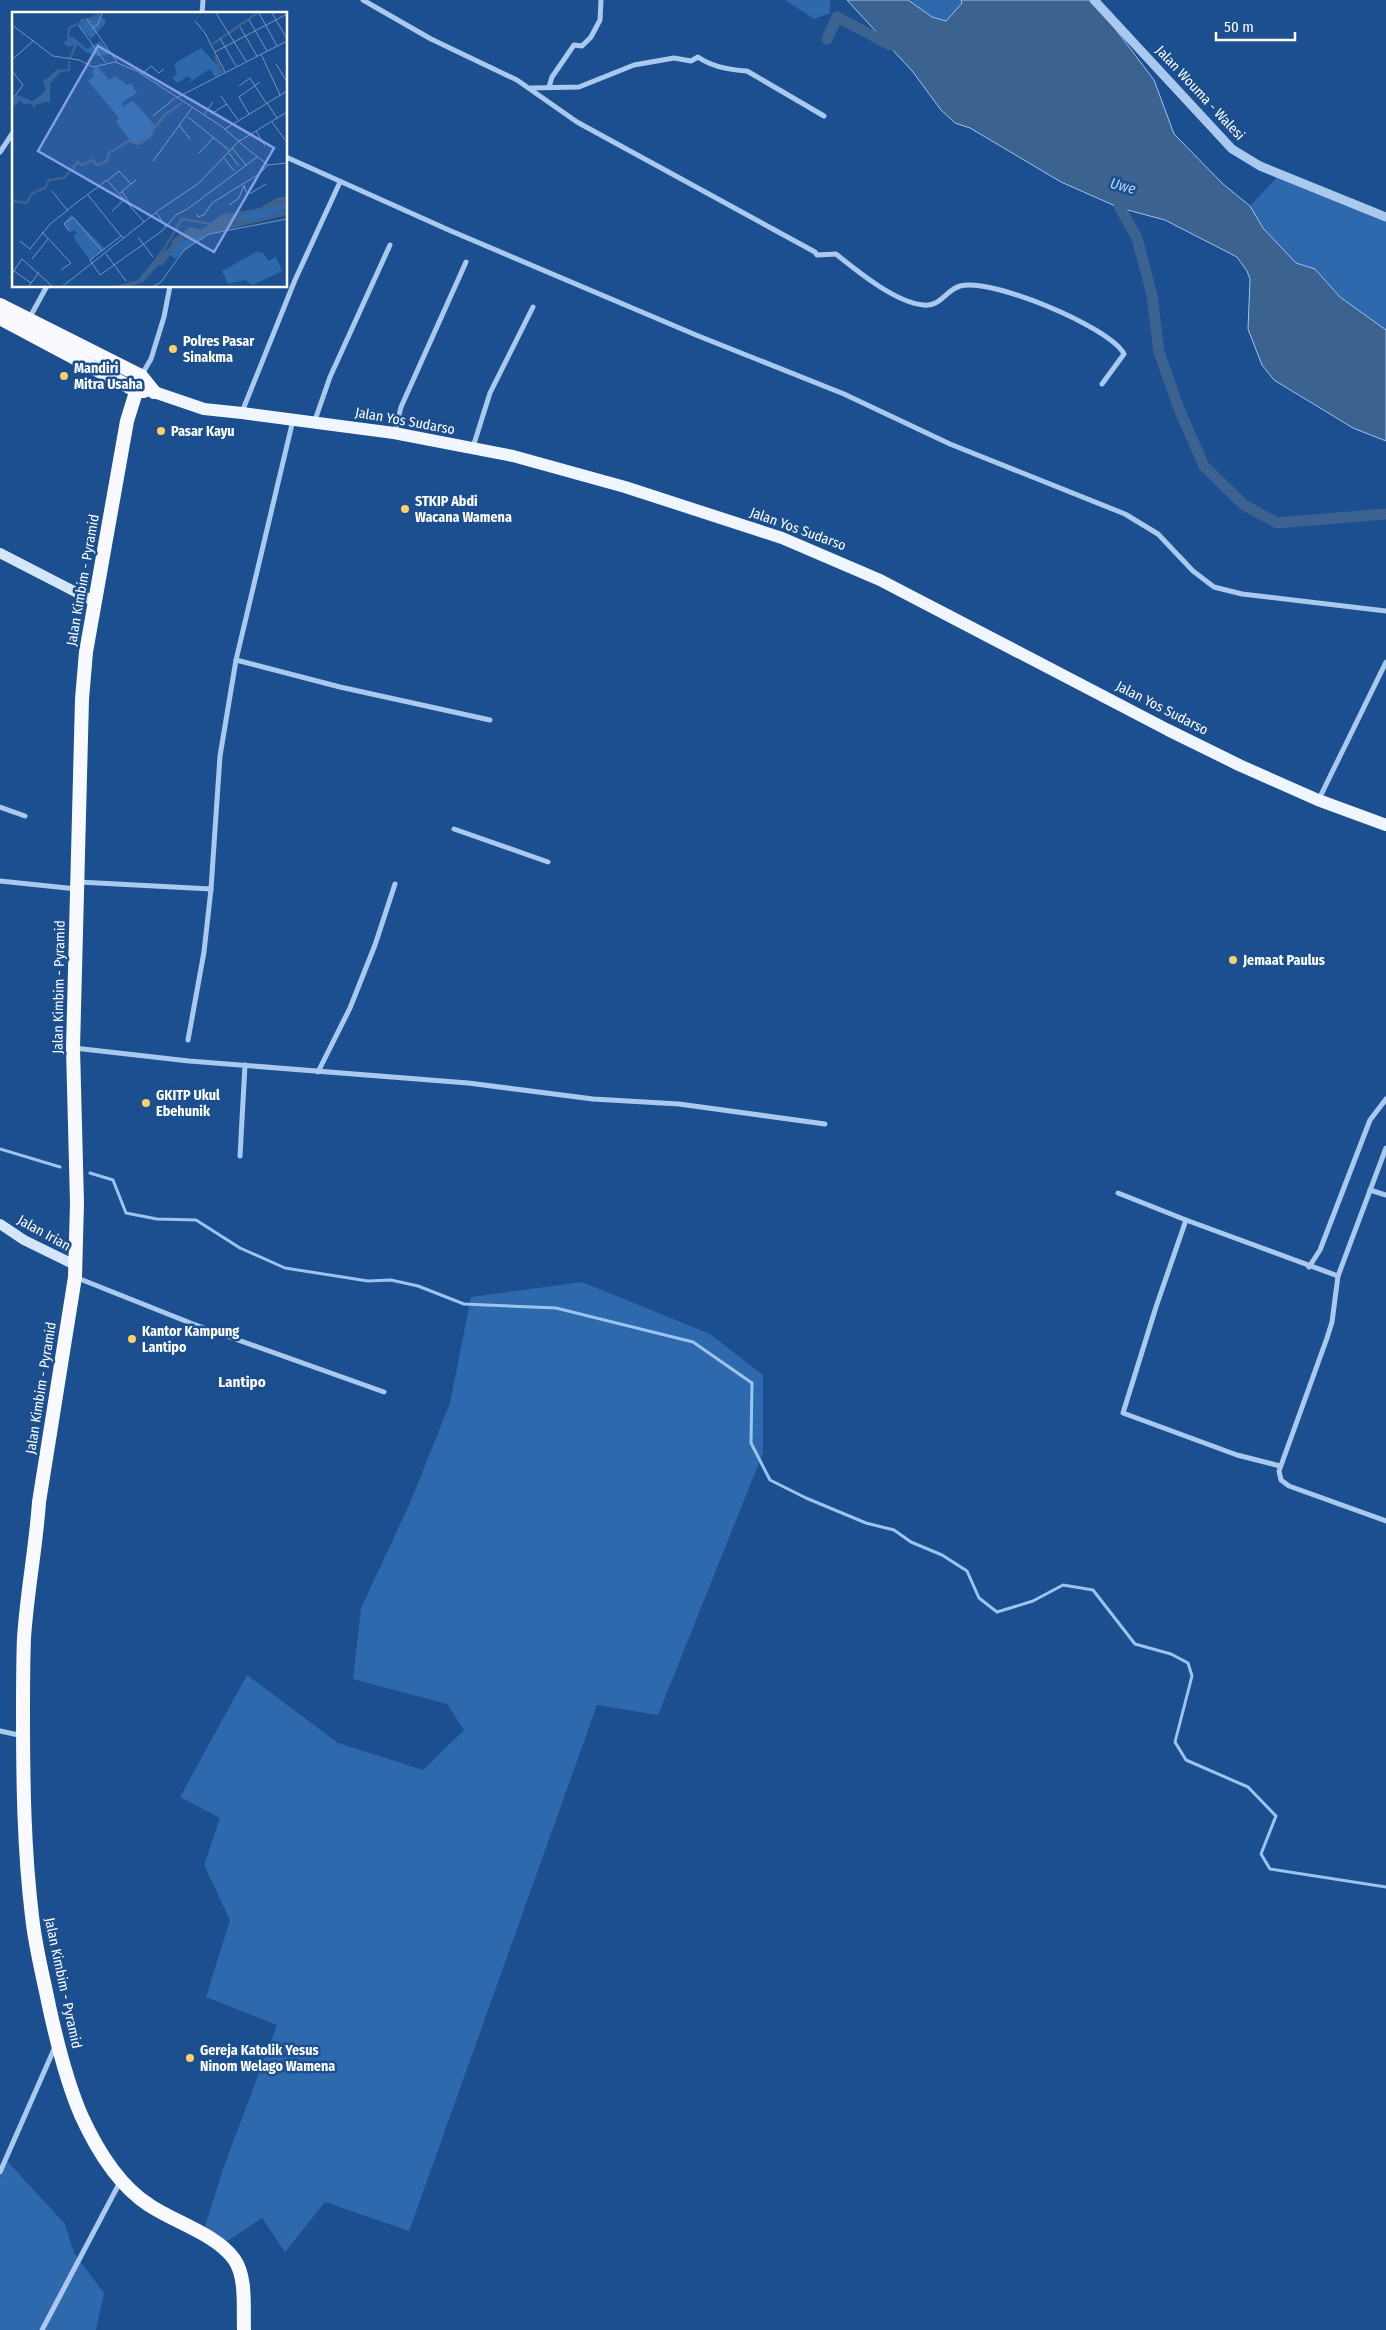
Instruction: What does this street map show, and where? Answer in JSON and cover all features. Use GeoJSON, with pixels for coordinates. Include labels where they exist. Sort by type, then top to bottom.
{"type":"FeatureCollection","features":[{"type":"Feature","properties":{"kind":"highway","name":"Jalan Yos Sudarso"},"geometry":{"type":"LineString","coordinates":[[0,305],[27,324],[137,391],[154,392]]}},
{"type":"Feature","properties":{"kind":"highway","name":"Jalan Yos Sudarso"},"geometry":{"type":"LineString","coordinates":[[0,318],[27,324],[141,376],[154,392]]}},
{"type":"Feature","properties":{"kind":"highway","name":"Jalan Kimbim - Pyramid"},"geometry":{"type":"LineString","coordinates":[[141,376],[127,421],[86,652],[82,699],[73,1048],[77,1204],[75,1271],[39,1502],[37,1535],[24,1637],[24,1801],[32,1915],[38,1956],[66,2074],[93,2140],[121,2179],[148,2205],[219,2245],[234,2259],[241,2279],[244,2330]]}},
{"type":"Feature","properties":{"kind":"main road","name":"Jalan Yos Sudarso"},"geometry":{"type":"LineString","coordinates":[[154,392],[204,409],[394,433],[513,456],[626,487],[782,538],[835,559],[964,623],[1168,730],[1318,800],[1386,825]]}},
{"type":"Feature","properties":{"kind":"main road"},"geometry":{"type":"LineString","coordinates":[[0,553],[96,602]]}},
{"type":"Feature","properties":{"kind":"main road","name":"Jalan Irian"},"geometry":{"type":"LineString","coordinates":[[0,1224],[75,1271]]}},
{"type":"Feature","properties":{"kind":"street"},"geometry":{"type":"LineString","coordinates":[[363,0],[431,39],[531,88],[577,122],[815,252],[817,255],[836,254],[868,280],[907,300],[925,306],[939,302],[950,291],[960,286],[974,286],[1017,294],[1072,317],[1106,336],[1120,346],[1124,354],[1102,384]]}},
{"type":"Feature","properties":{"kind":"street"},"geometry":{"type":"LineString","coordinates":[[549,87],[552,77],[574,45],[582,46],[591,37],[600,20],[601,0]]}},
{"type":"Feature","properties":{"kind":"street","name":"Jalan Wouma - Walesi"},"geometry":{"type":"LineString","coordinates":[[1094,0],[1232,149],[1260,166],[1386,217]]}},
{"type":"Feature","properties":{"kind":"street"},"geometry":{"type":"LineString","coordinates":[[531,88],[579,87],[634,66],[674,58],[691,61],[698,57],[706,63],[733,70],[747,71],[824,116]]}},
{"type":"Feature","properties":{"kind":"street"},"geometry":{"type":"LineString","coordinates":[[0,152],[12,134]]}},
{"type":"Feature","properties":{"kind":"street"},"geometry":{"type":"LineString","coordinates":[[288,158],[696,335],[844,394],[950,444],[1125,514],[1158,534],[1193,571],[1214,587],[1242,594],[1386,611]]}},
{"type":"Feature","properties":{"kind":"street"},"geometry":{"type":"LineString","coordinates":[[242,413],[295,280],[340,182]]}},
{"type":"Feature","properties":{"kind":"street"},"geometry":{"type":"LineString","coordinates":[[314,423],[330,377],[390,245]]}},
{"type":"Feature","properties":{"kind":"street"},"geometry":{"type":"LineString","coordinates":[[394,433],[401,407],[466,262]]}},
{"type":"Feature","properties":{"kind":"street"},"geometry":{"type":"LineString","coordinates":[[27,324],[46,288]]}},
{"type":"Feature","properties":{"kind":"street"},"geometry":{"type":"LineString","coordinates":[[141,376],[151,359],[164,317],[170,288]]}},
{"type":"Feature","properties":{"kind":"street"},"geometry":{"type":"LineString","coordinates":[[472,448],[490,393],[533,307]]}},
{"type":"Feature","properties":{"kind":"street"},"geometry":{"type":"LineString","coordinates":[[188,1040],[204,952],[211,889],[220,756],[236,660],[293,420]]}},
{"type":"Feature","properties":{"kind":"street"},"geometry":{"type":"LineString","coordinates":[[236,660],[340,687],[490,720]]}},
{"type":"Feature","properties":{"kind":"street"},"geometry":{"type":"LineString","coordinates":[[1318,800],[1386,662]]}},
{"type":"Feature","properties":{"kind":"street"},"geometry":{"type":"LineString","coordinates":[[0,807],[25,816]]}},
{"type":"Feature","properties":{"kind":"street"},"geometry":{"type":"LineString","coordinates":[[454,829],[548,862]]}},
{"type":"Feature","properties":{"kind":"street"},"geometry":{"type":"LineString","coordinates":[[0,881],[78,886],[211,889]]}},
{"type":"Feature","properties":{"kind":"street"},"geometry":{"type":"LineString","coordinates":[[318,1072],[350,1008],[375,945],[396,884]]}},
{"type":"Feature","properties":{"kind":"street"},"geometry":{"type":"LineString","coordinates":[[73,1048],[189,1061],[468,1083],[593,1099],[679,1104],[825,1124]]}},
{"type":"Feature","properties":{"kind":"street"},"geometry":{"type":"LineString","coordinates":[[240,1156],[244,1065]]}},
{"type":"Feature","properties":{"kind":"street"},"geometry":{"type":"LineString","coordinates":[[1309,1266],[1320,1250],[1370,1120],[1386,1099]]}},
{"type":"Feature","properties":{"kind":"street"},"geometry":{"type":"LineString","coordinates":[[1386,1148],[1338,1276],[1328,1338],[1280,1466],[1281,1480],[1289,1486],[1386,1521]]}},
{"type":"Feature","properties":{"kind":"street"},"geometry":{"type":"LineString","coordinates":[[1370,1190],[1386,1195]]}},
{"type":"Feature","properties":{"kind":"street"},"geometry":{"type":"LineString","coordinates":[[1118,1193],[1338,1276]]}},
{"type":"Feature","properties":{"kind":"street"},"geometry":{"type":"LineString","coordinates":[[1186,1220],[1152,1316],[1124,1413],[1204,1444],[1280,1466]]}},
{"type":"Feature","properties":{"kind":"street"},"geometry":{"type":"LineString","coordinates":[[75,1271],[193,1324],[384,1392]]}},
{"type":"Feature","properties":{"kind":"street"},"geometry":{"type":"LineString","coordinates":[[0,1731],[23,1736]]}},
{"type":"Feature","properties":{"kind":"street"},"geometry":{"type":"LineString","coordinates":[[0,2172],[57,2042]]}},
{"type":"Feature","properties":{"kind":"street"},"geometry":{"type":"LineString","coordinates":[[42,2330],[121,2179]]}},
{"type":"Feature","properties":{"kind":"shaded area"},"geometry":{"type":"Polygon","coordinates":[[[785,0],[830,0],[830,13],[814,19],[785,0]]]}},
{"type":"Feature","properties":{"kind":"shaded area"},"geometry":{"type":"Polygon","coordinates":[[[908,0],[961,0],[962,3],[946,21],[932,17],[908,0]]]}},
{"type":"Feature","properties":{"kind":"shaded area"},"geometry":{"type":"Polygon","coordinates":[[[1278,176],[1386,215],[1386,330],[1340,297],[1315,269],[1296,263],[1263,228],[1250,206],[1278,176]]]}},
{"type":"Feature","properties":{"kind":"shaded area"},"geometry":{"type":"Polygon","coordinates":[[[582,1282],[710,1334],[763,1375],[763,1453],[658,1715],[597,1705],[409,2231],[325,2202],[285,2252],[262,2218],[223,2244],[203,2233],[224,2166],[277,2025],[206,1997],[230,1920],[204,1865],[220,1818],[180,1797],[247,1675],[338,1743],[423,1770],[464,1730],[447,1704],[353,1679],[361,1608],[410,1503],[450,1403],[471,1297],[582,1282]]]}},
{"type":"Feature","properties":{"kind":"shaded area"},"geometry":{"type":"Polygon","coordinates":[[[6,2160],[65,2224],[74,2253],[104,2293],[96,2330],[0,2330],[0,2178],[6,2160]]]}},
{"type":"Feature","properties":{"kind":"water","name":"Uwe"},"geometry":{"type":"Polygon","coordinates":[[[847,0],[908,0],[932,17],[946,21],[962,3],[961,0],[1091,0],[1154,80],[1174,134],[1223,184],[1250,206],[1263,228],[1296,263],[1315,269],[1340,297],[1386,330],[1386,441],[1353,428],[1274,380],[1262,365],[1248,329],[1250,279],[1237,257],[1165,220],[1120,208],[1061,182],[970,128],[955,123],[941,110],[913,72],[847,0]]]}},
{"type":"Feature","properties":{"kind":"waterway"},"geometry":{"type":"LineString","coordinates":[[827,39],[837,17],[888,44],[901,46]]}},
{"type":"Feature","properties":{"kind":"waterway","name":"Uwe"},"geometry":{"type":"LineString","coordinates":[[1117,194],[1120,208],[1137,238],[1152,295],[1159,352],[1179,409],[1204,466],[1244,505],[1277,523],[1386,514]]}},
{"type":"Feature","properties":{"kind":"waterway"},"geometry":{"type":"LineString","coordinates":[[0,1149],[60,1167]]}},
{"type":"Feature","properties":{"kind":"waterway"},"geometry":{"type":"LineString","coordinates":[[90,1173],[113,1180],[126,1213],[157,1219],[196,1220],[240,1248],[285,1268],[368,1281],[391,1280],[418,1286],[464,1304],[556,1308],[693,1342],[752,1383],[751,1443],[770,1480],[806,1498],[866,1523],[894,1530],[911,1542],[942,1555],[967,1571],[979,1598],[997,1612],[1033,1601],[1063,1585],[1093,1590],[1135,1644],[1171,1654],[1188,1663],[1192,1676],[1175,1742],[1186,1760],[1248,1787],[1276,1816],[1261,1854],[1270,1869],[1386,1887]]}},
{"type":"Feature","properties":{"kind":"place","name":"Polres Pasar Sinakma"},"geometry":{"type":"Point","coordinates":[173,349]}},
{"type":"Feature","properties":{"kind":"place","name":"Mandiri Mitra Usaha"},"geometry":{"type":"Point","coordinates":[64,376]}},
{"type":"Feature","properties":{"kind":"place","name":"Pasar Kayu"},"geometry":{"type":"Point","coordinates":[161,431]}},
{"type":"Feature","properties":{"kind":"place","name":"STKIP Abdi Wacana Wamena"},"geometry":{"type":"Point","coordinates":[405,509]}},
{"type":"Feature","properties":{"kind":"place","name":"Jemaat Paulus"},"geometry":{"type":"Point","coordinates":[1233,960]}},
{"type":"Feature","properties":{"kind":"place","name":"GKITP Ukul Ebehunik"},"geometry":{"type":"Point","coordinates":[146,1103]}},
{"type":"Feature","properties":{"kind":"place","name":"Kantor Kampung Lantipo"},"geometry":{"type":"Point","coordinates":[132,1339]}},
{"type":"Feature","properties":{"kind":"place","name":"Gereja Katolik Yesus Ninom Welago Wamena"},"geometry":{"type":"Point","coordinates":[190,2058]}},
{"type":"Feature","properties":{"kind":"district","name":"Lantipo"},"geometry":{"type":"Point","coordinates":[242,1382]}}]}
